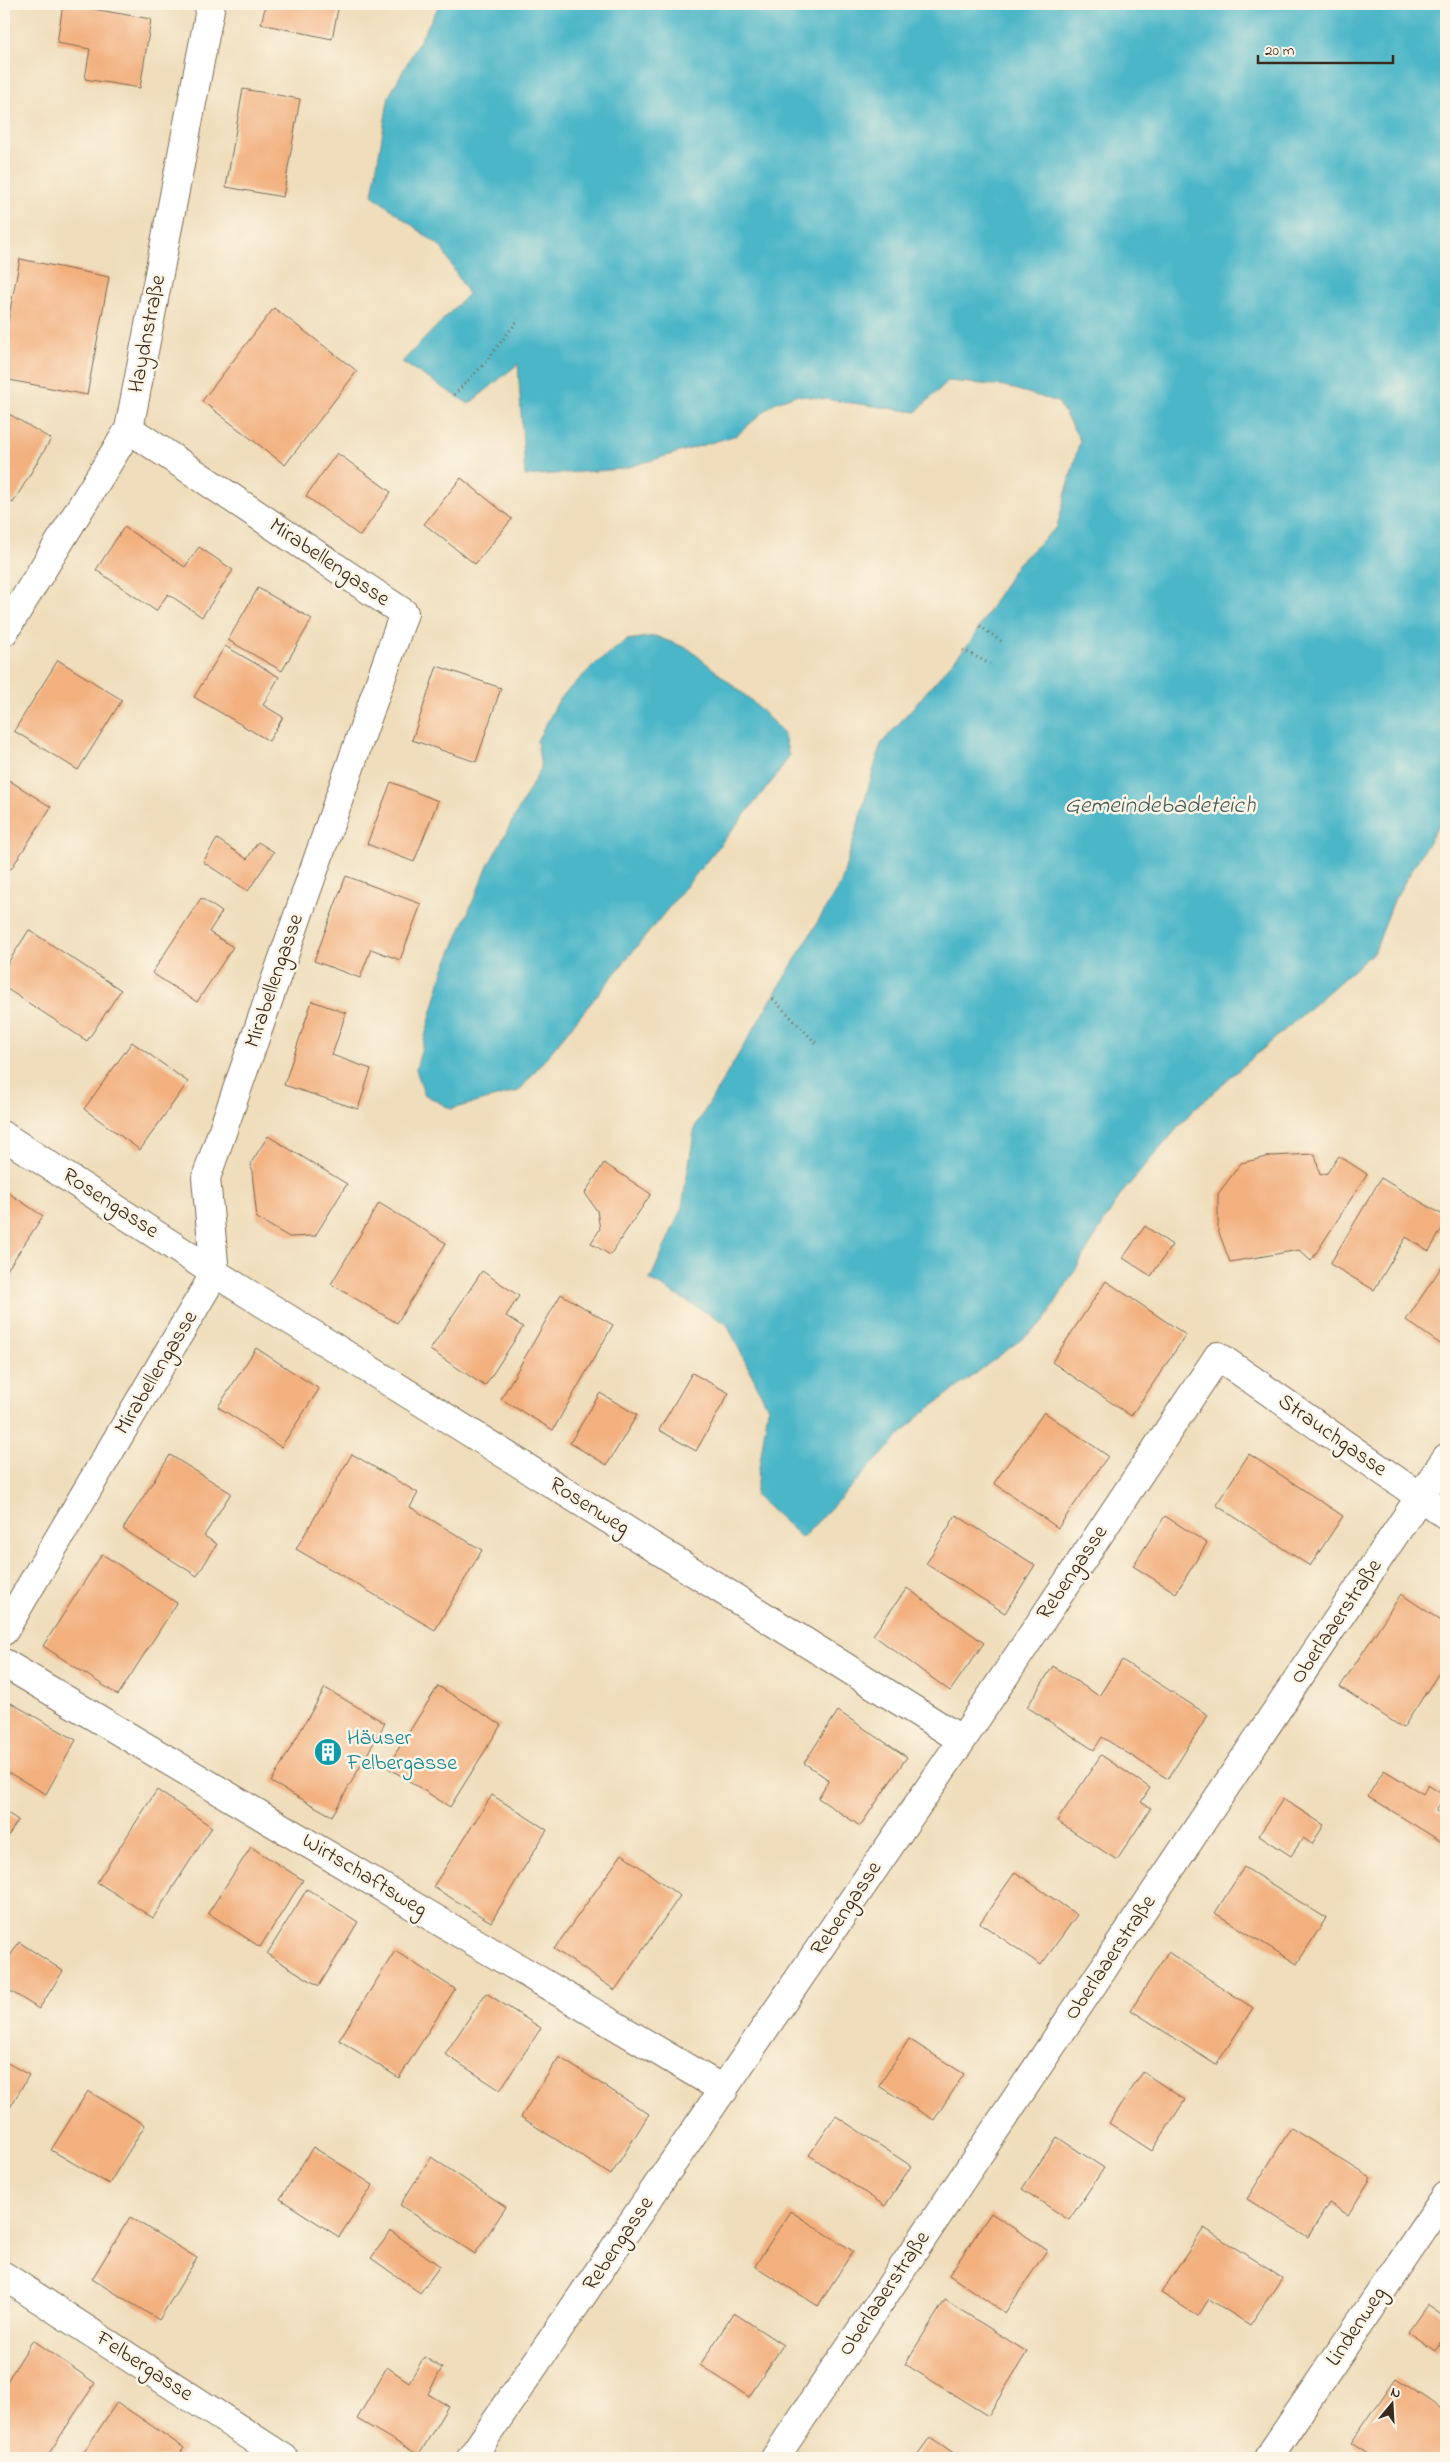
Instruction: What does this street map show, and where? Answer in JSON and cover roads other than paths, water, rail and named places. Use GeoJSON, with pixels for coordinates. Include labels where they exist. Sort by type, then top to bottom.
{"type":"FeatureCollection","features":[{"type":"Feature","properties":{"kind":"street","name":"Haydnstraße"},"geometry":{"type":"LineString","coordinates":[[4,632],[129,429],[211,4]]}},
{"type":"Feature","properties":{"kind":"street","name":"Mirabellengasse"},"geometry":{"type":"LineString","coordinates":[[4,1631],[215,1273],[206,1178],[404,613],[129,429]]}},
{"type":"Feature","properties":{"kind":"street","name":"Rosengasse"},"geometry":{"type":"LineString","coordinates":[[4,1136],[215,1273]]}},
{"type":"Feature","properties":{"kind":"street","name":"Rosenweg"},"geometry":{"type":"LineString","coordinates":[[215,1273],[962,1740]]}},
{"type":"Feature","properties":{"kind":"street","name":"Rebengasse"},"geometry":{"type":"LineString","coordinates":[[471,2458],[962,1740],[1218,1356]]}},
{"type":"Feature","properties":{"kind":"street","name":"Strauchgasse"},"geometry":{"type":"LineString","coordinates":[[1218,1356],[1446,1515]]}},
{"type":"Feature","properties":{"kind":"street","name":"Oberlaaerstraße"},"geometry":{"type":"LineString","coordinates":[[776,2458],[1446,1458]]}},
{"type":"Feature","properties":{"kind":"street","name":"Wirtschaftsweg"},"geometry":{"type":"LineString","coordinates":[[4,1663],[724,2090]]}},
{"type":"Feature","properties":{"kind":"street","name":"Lindenweg"},"geometry":{"type":"LineString","coordinates":[[1268,2458],[1446,2196]]}},
{"type":"Feature","properties":{"kind":"street","name":"Felbergasse"},"geometry":{"type":"LineString","coordinates":[[4,2276],[284,2458]]}},
{"type":"Feature","properties":{"kind":"water","name":"Gemeindebadeteich"},"geometry":{"type":"Polygon","coordinates":[[[440,4],[1446,4],[1446,813],[1394,900],[1375,951],[1193,1110],[1121,1194],[1043,1323],[919,1416],[802,1538],[755,1495],[768,1408],[727,1324],[650,1280],[682,1207],[695,1127],[841,883],[881,744],[971,641],[1017,564],[1057,527],[1080,440],[1058,402],[1004,386],[948,381],[916,412],[796,395],[774,403],[737,435],[622,469],[525,476],[518,364],[469,404],[402,362],[468,294],[441,247],[372,195],[389,96],[440,4]]]}},
{"type":"Feature","properties":{"kind":"water"},"geometry":{"type":"Polygon","coordinates":[[[655,636],[689,649],[752,701],[783,732],[789,756],[777,775],[519,1091],[451,1109],[424,1094],[416,1069],[443,971],[488,866],[541,768],[537,741],[560,698],[594,665],[627,640],[655,636]]]}},
{"type":"Feature","properties":{"kind":"place","name":"Häuser Felbergasse"},"geometry":{"type":"Point","coordinates":[328,1752]}}]}
